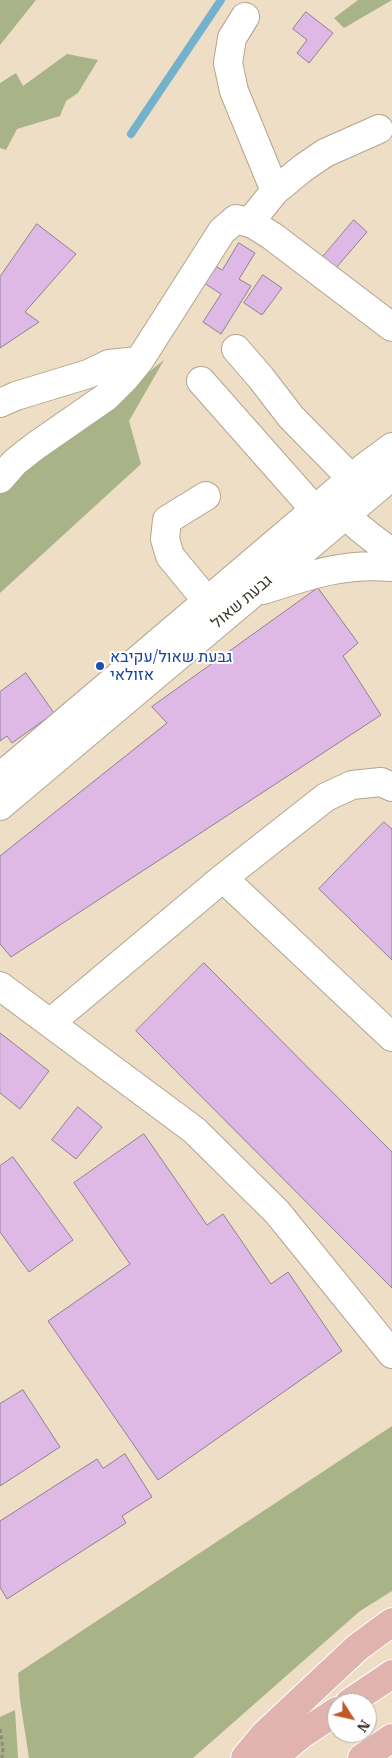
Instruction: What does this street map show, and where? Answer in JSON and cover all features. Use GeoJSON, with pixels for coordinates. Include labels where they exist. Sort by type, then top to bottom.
{"type":"FeatureCollection","features":[{"type":"Feature","properties":{"kind":"main road"},"geometry":{"type":"LineString","coordinates":[[245,1758],[264,1735],[358,1647],[392,1622]]}},
{"type":"Feature","properties":{"kind":"main road"},"geometry":{"type":"LineString","coordinates":[[364,1693],[392,1674]]}},
{"type":"Feature","properties":{"kind":"main road"},"geometry":{"type":"LineString","coordinates":[[273,1758],[302,1734],[327,1718]]}},
{"type":"Feature","properties":{"kind":"main road"},"geometry":{"type":"LineString","coordinates":[[362,1758],[392,1738]]}},
{"type":"Feature","properties":{"kind":"street"},"geometry":{"type":"LineString","coordinates":[[245,17],[232,38],[228,63],[234,91],[275,191]]}},
{"type":"Feature","properties":{"kind":"street"},"geometry":{"type":"LineString","coordinates":[[249,223],[275,191],[325,153],[379,129]]}},
{"type":"Feature","properties":{"kind":"street"},"geometry":{"type":"LineString","coordinates":[[0,479],[15,462],[34,446],[106,397],[126,377],[139,361],[222,231],[236,219],[249,223],[272,236],[392,327]]}},
{"type":"Feature","properties":{"kind":"street"},"geometry":{"type":"LineString","coordinates":[[236,349],[291,417],[352,479]]}},
{"type":"Feature","properties":{"kind":"street"},"geometry":{"type":"LineString","coordinates":[[0,403],[16,396],[88,374],[109,364],[139,361]]}},
{"type":"Feature","properties":{"kind":"street"},"geometry":{"type":"LineString","coordinates":[[202,381],[330,507],[392,552]]}},
{"type":"Feature","properties":{"kind":"street","name":"גבעת שאול"},"geometry":{"type":"LineString","coordinates":[[0,806],[250,595],[330,507],[352,479],[392,447]]}},
{"type":"Feature","properties":{"kind":"street","name":"גבעת שאול"},"geometry":{"type":"LineString","coordinates":[[0,776],[207,601],[330,507],[392,476]]}},
{"type":"Feature","properties":{"kind":"street"},"geometry":{"type":"LineString","coordinates":[[206,496],[167,520],[165,539],[170,556],[207,601]]}},
{"type":"Feature","properties":{"kind":"street"},"geometry":{"type":"LineString","coordinates":[[250,595],[324,570],[357,566],[392,567]]}},
{"type":"Feature","properties":{"kind":"street"},"geometry":{"type":"LineString","coordinates":[[50,1023],[223,878],[326,797],[352,785],[381,782],[392,787]]}},
{"type":"Feature","properties":{"kind":"street"},"geometry":{"type":"LineString","coordinates":[[223,878],[392,1038]]}},
{"type":"Feature","properties":{"kind":"street"},"geometry":{"type":"LineString","coordinates":[[0,986],[194,1130],[277,1212],[392,1354]]}},
{"type":"Feature","properties":{"kind":"path"},"geometry":{"type":"LineString","coordinates":[[0,1728],[3,1749],[2,1758]]}},
{"type":"Feature","properties":{"kind":"green space"},"geometry":{"type":"Polygon","coordinates":[[[0,0],[36,0],[0,45],[0,0]]]}},
{"type":"Feature","properties":{"kind":"green space"},"geometry":{"type":"Polygon","coordinates":[[[358,0],[392,0],[344,28],[334,18],[358,0]]]}},
{"type":"Feature","properties":{"kind":"green space"},"geometry":{"type":"Polygon","coordinates":[[[67,54],[98,60],[78,93],[66,101],[60,116],[17,129],[6,150],[0,148],[0,83],[16,73],[23,86],[67,54]]]}},
{"type":"Feature","properties":{"kind":"green space"},"geometry":{"type":"Polygon","coordinates":[[[164,360],[129,421],[141,464],[0,593],[0,493],[40,452],[164,360]]]}},
{"type":"Feature","properties":{"kind":"green space"},"geometry":{"type":"Polygon","coordinates":[[[392,1426],[392,1591],[360,1611],[193,1758],[29,1758],[18,1673],[392,1426]]]}},
{"type":"Feature","properties":{"kind":"green space"},"geometry":{"type":"Polygon","coordinates":[[[15,1710],[18,1758],[0,1758],[0,1717],[15,1710]]]}},
{"type":"Feature","properties":{"kind":"building"},"geometry":{"type":"Polygon","coordinates":[[[306,12],[333,33],[309,63],[297,53],[307,40],[293,29],[306,12]]]}},
{"type":"Feature","properties":{"kind":"building"},"geometry":{"type":"Polygon","coordinates":[[[354,220],[367,232],[335,269],[322,258],[354,220]]]}},
{"type":"Feature","properties":{"kind":"building"},"geometry":{"type":"Polygon","coordinates":[[[37,224],[76,254],[25,312],[39,322],[0,348],[0,277],[37,224]]]}},
{"type":"Feature","properties":{"kind":"building"},"geometry":{"type":"Polygon","coordinates":[[[239,243],[255,253],[239,279],[251,286],[221,334],[203,322],[221,294],[201,281],[212,264],[222,270],[239,243]]]}},
{"type":"Feature","properties":{"kind":"building"},"geometry":{"type":"Polygon","coordinates":[[[263,275],[282,288],[262,315],[244,303],[263,275]]]}},
{"type":"Feature","properties":{"kind":"building"},"geometry":{"type":"Polygon","coordinates":[[[318,588],[358,643],[343,656],[381,715],[11,957],[0,944],[0,856],[167,723],[152,707],[318,588]]]}},
{"type":"Feature","properties":{"kind":"building"},"geometry":{"type":"Polygon","coordinates":[[[26,673],[54,713],[12,743],[7,736],[0,741],[0,692],[26,673]]]}},
{"type":"Feature","properties":{"kind":"building"},"geometry":{"type":"Polygon","coordinates":[[[384,822],[392,829],[392,960],[319,889],[384,822]]]}},
{"type":"Feature","properties":{"kind":"building"},"geometry":{"type":"Polygon","coordinates":[[[204,963],[392,1152],[392,1288],[136,1031],[204,963]]]}},
{"type":"Feature","properties":{"kind":"building"},"geometry":{"type":"Polygon","coordinates":[[[0,1033],[49,1071],[20,1109],[0,1093],[0,1033]]]}},
{"type":"Feature","properties":{"kind":"building"},"geometry":{"type":"Polygon","coordinates":[[[78,1107],[102,1127],[76,1159],[52,1140],[78,1107]]]}},
{"type":"Feature","properties":{"kind":"building"},"geometry":{"type":"Polygon","coordinates":[[[144,1134],[207,1225],[223,1214],[271,1284],[288,1272],[342,1351],[158,1480],[48,1321],[130,1264],[74,1183],[144,1134]]]}},
{"type":"Feature","properties":{"kind":"building"},"geometry":{"type":"Polygon","coordinates":[[[13,1157],[73,1240],[29,1272],[0,1232],[0,1166],[13,1157]]]}},
{"type":"Feature","properties":{"kind":"building"},"geometry":{"type":"Polygon","coordinates":[[[23,1390],[60,1447],[0,1486],[0,1404],[23,1390]]]}},
{"type":"Feature","properties":{"kind":"building"},"geometry":{"type":"Polygon","coordinates":[[[125,1454],[152,1497],[122,1516],[126,1523],[7,1599],[0,1587],[0,1521],[97,1459],[103,1468],[125,1454]]]}},
{"type":"Feature","properties":{"kind":"waterway"},"geometry":{"type":"LineString","coordinates":[[131,134],[221,0]]}},
{"type":"Feature","properties":{"kind":"place","name":"גבעת שאול/עקיבא אזולאי"},"geometry":{"type":"Point","coordinates":[100,666]}}]}
